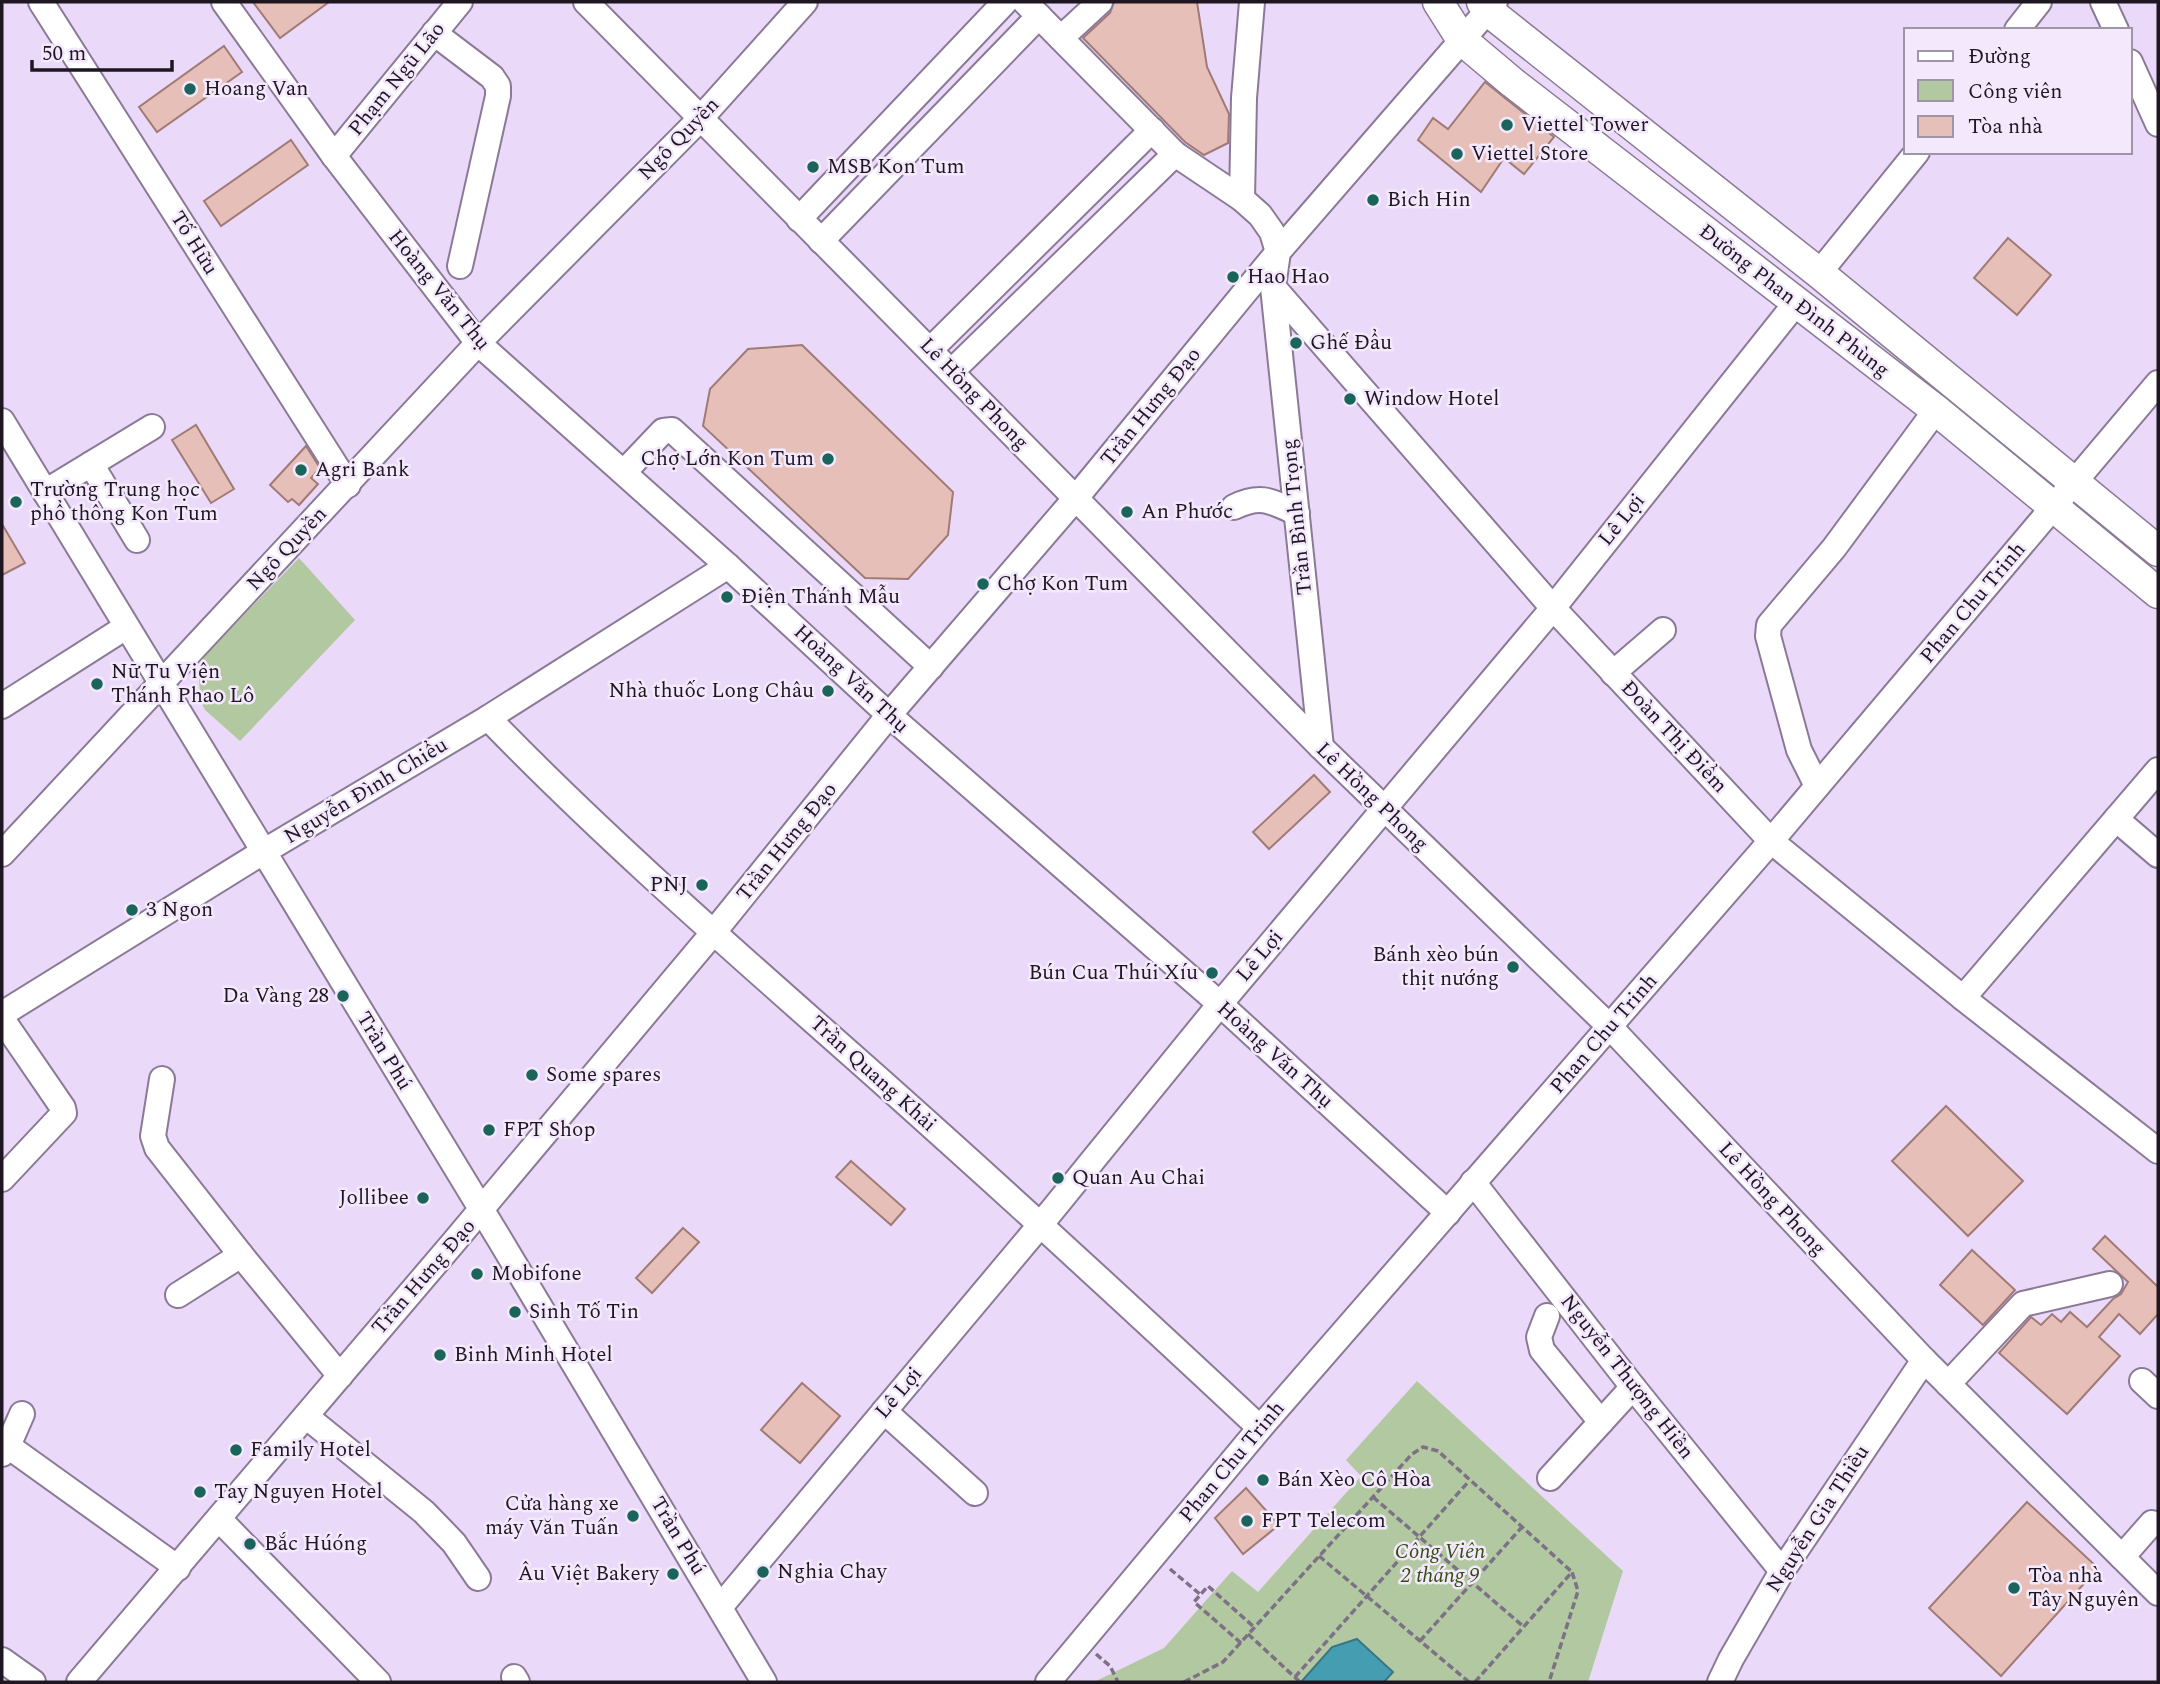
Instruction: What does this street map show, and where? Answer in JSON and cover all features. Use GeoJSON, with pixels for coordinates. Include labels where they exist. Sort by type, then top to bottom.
{"type":"FeatureCollection","features":[{"type":"Feature","properties":{"kind":"main road","name":"Đường Phan Đình Phùng"},"geometry":{"type":"LineString","coordinates":[[1438,2],[1462,40],[1524,91],[1936,410],[2158,593]]}},
{"type":"Feature","properties":{"kind":"main road","name":"Đường Phan Đình Phùng"},"geometry":{"type":"LineString","coordinates":[[1488,5],[2158,551]]}},
{"type":"Feature","properties":{"kind":"street","name":"Tố Hữu"},"geometry":{"type":"LineString","coordinates":[[41,2],[348,485]]}},
{"type":"Feature","properties":{"kind":"street","name":"Hoàng Văn Thụ"},"geometry":{"type":"LineString","coordinates":[[224,2],[334,156],[478,343],[728,566],[889,715],[1220,1004],[1448,1213]]}},
{"type":"Feature","properties":{"kind":"street","name":"Phạm Ngũ Lão"},"geometry":{"type":"LineString","coordinates":[[334,156],[460,2]]}},
{"type":"Feature","properties":{"kind":"street","name":"Ngô Quyền"},"geometry":{"type":"LineString","coordinates":[[2,854],[478,343],[701,118],[805,2]]}},
{"type":"Feature","properties":{"kind":"street"},"geometry":{"type":"LineString","coordinates":[[799,219],[1005,2]]}},
{"type":"Feature","properties":{"kind":"street"},"geometry":{"type":"LineString","coordinates":[[1061,38],[1100,2]]}},
{"type":"Feature","properties":{"kind":"street"},"geometry":{"type":"LineString","coordinates":[[1242,200],[1244,98],[1252,2]]}},
{"type":"Feature","properties":{"kind":"street"},"geometry":{"type":"LineString","coordinates":[[2019,28],[2039,2]]}},
{"type":"Feature","properties":{"kind":"street"},"geometry":{"type":"LineString","coordinates":[[2103,2],[2115,28]]}},
{"type":"Feature","properties":{"kind":"street","name":"Trần Hưng Đạo"},"geometry":{"type":"LineString","coordinates":[[79,1682],[481,1210],[713,933],[889,715],[1075,499],[1278,252],[1462,40],[1488,5]]}},
{"type":"Feature","properties":{"kind":"street","name":"Lê Hồng Phong"},"geometry":{"type":"LineString","coordinates":[[598,6],[799,219],[1321,747],[1610,1027],[1924,1360],[2158,1593]]}},
{"type":"Feature","properties":{"kind":"street"},"geometry":{"type":"LineString","coordinates":[[821,241],[1032,9],[1175,154],[1260,215],[1272,232],[1278,252],[1273,287]]}},
{"type":"Feature","properties":{"kind":"street"},"geometry":{"type":"LineString","coordinates":[[434,33],[492,77],[498,86],[460,266]]}},
{"type":"Feature","properties":{"kind":"street"},"geometry":{"type":"LineString","coordinates":[[2132,66],[2158,124]]}},
{"type":"Feature","properties":{"kind":"street"},"geometry":{"type":"LineString","coordinates":[[930,350],[1152,130]]}},
{"type":"Feature","properties":{"kind":"street"},"geometry":{"type":"LineString","coordinates":[[952,371],[1175,154]]}},
{"type":"Feature","properties":{"kind":"street"},"geometry":{"type":"LineString","coordinates":[[1819,273],[1915,154]]}},
{"type":"Feature","properties":{"kind":"street","name":"Trần Bình Trọng"},"geometry":{"type":"LineString","coordinates":[[1273,287],[1321,747]]}},
{"type":"Feature","properties":{"kind":"street","name":"Đoàn Thị Điểm"},"geometry":{"type":"LineString","coordinates":[[1273,287],[1553,608],[1771,841],[1963,998],[2158,1151]]}},
{"type":"Feature","properties":{"kind":"street","name":"Lê Lợi"},"geometry":{"type":"LineString","coordinates":[[721,1606],[1041,1224],[1220,1004],[1553,608],[1796,303]]}},
{"type":"Feature","properties":{"kind":"street","name":"Phan Chu Trinh"},"geometry":{"type":"LineString","coordinates":[[1048,1682],[1260,1428],[1771,841],[2158,383]]}},
{"type":"Feature","properties":{"kind":"street"},"geometry":{"type":"LineString","coordinates":[[1818,786],[1799,750],[1768,636],[1769,625],[1834,548],[1936,410]]}},
{"type":"Feature","properties":{"kind":"street"},"geometry":{"type":"LineString","coordinates":[[45,492],[152,427]]}},
{"type":"Feature","properties":{"kind":"street"},"geometry":{"type":"LineString","coordinates":[[624,472],[663,431],[672,430],[931,667]]}},
{"type":"Feature","properties":{"kind":"street","name":"Trần Phú"},"geometry":{"type":"LineString","coordinates":[[5,434],[45,492],[721,1606],[764,1682]]}},
{"type":"Feature","properties":{"kind":"street"},"geometry":{"type":"LineString","coordinates":[[91,464],[137,540]]}},
{"type":"Feature","properties":{"kind":"street"},"geometry":{"type":"LineString","coordinates":[[1234,507],[1250,500],[1261,499],[1297,513]]}},
{"type":"Feature","properties":{"kind":"street","name":"Nguyễn Đình Chiểu"},"geometry":{"type":"LineString","coordinates":[[2,1016],[263,852],[488,718],[728,566]]}},
{"type":"Feature","properties":{"kind":"street"},"geometry":{"type":"LineString","coordinates":[[2,706],[126,626]]}},
{"type":"Feature","properties":{"kind":"street"},"geometry":{"type":"LineString","coordinates":[[1613,673],[1663,630]]}},
{"type":"Feature","properties":{"kind":"street","name":"Trần Quang Khải"},"geometry":{"type":"LineString","coordinates":[[488,718],[557,788],[713,933],[1041,1224],[1260,1428]]}},
{"type":"Feature","properties":{"kind":"street"},"geometry":{"type":"LineString","coordinates":[[1963,998],[2158,769]]}},
{"type":"Feature","properties":{"kind":"street"},"geometry":{"type":"LineString","coordinates":[[2116,819],[2158,855]]}},
{"type":"Feature","properties":{"kind":"street"},"geometry":{"type":"LineString","coordinates":[[2,1016],[64,1113],[2,1179]]}},
{"type":"Feature","properties":{"kind":"street"},"geometry":{"type":"LineString","coordinates":[[162,1079],[153,1136],[157,1148],[340,1376]]}},
{"type":"Feature","properties":{"kind":"street","name":"Nguyễn Thượng Hiền"},"geometry":{"type":"LineString","coordinates":[[1474,1182],[1633,1387],[1782,1571]]}},
{"type":"Feature","properties":{"kind":"street"},"geometry":{"type":"LineString","coordinates":[[178,1294],[241,1255]]}},
{"type":"Feature","properties":{"kind":"street"},"geometry":{"type":"LineString","coordinates":[[1948,1384],[2023,1304],[2110,1284]]}},
{"type":"Feature","properties":{"kind":"street"},"geometry":{"type":"LineString","coordinates":[[1548,1316],[1539,1336],[1542,1350],[1601,1422]]}},
{"type":"Feature","properties":{"kind":"street","name":"Nguyễn Gia Thiều"},"geometry":{"type":"LineString","coordinates":[[1720,1682],[1782,1571],[1924,1360]]}},
{"type":"Feature","properties":{"kind":"street"},"geometry":{"type":"LineString","coordinates":[[1549,1478],[1633,1387]]}},
{"type":"Feature","properties":{"kind":"street"},"geometry":{"type":"LineString","coordinates":[[884,1411],[975,1493]]}},
{"type":"Feature","properties":{"kind":"street"},"geometry":{"type":"LineString","coordinates":[[22,1414],[5,1450],[177,1568]]}},
{"type":"Feature","properties":{"kind":"street"},"geometry":{"type":"LineString","coordinates":[[307,1417],[424,1513],[454,1543],[478,1578]]}},
{"type":"Feature","properties":{"kind":"street"},"geometry":{"type":"LineString","coordinates":[[2122,1557],[2156,1517]]}},
{"type":"Feature","properties":{"kind":"street"},"geometry":{"type":"LineString","coordinates":[[219,1519],[379,1682]]}},
{"type":"Feature","properties":{"kind":"street"},"geometry":{"type":"LineString","coordinates":[[2,1660],[33,1682]]}},
{"type":"Feature","properties":{"kind":"path"},"geometry":{"type":"LineString","coordinates":[[1184,1682],[1223,1662],[1412,1454],[1423,1447],[1438,1451],[1572,1572],[1578,1591],[1549,1682]]}},
{"type":"Feature","properties":{"kind":"path"},"geometry":{"type":"LineString","coordinates":[[1248,1634],[1298,1680],[1367,1596],[1469,1480]]}},
{"type":"Feature","properties":{"kind":"path"},"geometry":{"type":"LineString","coordinates":[[1373,1497],[1524,1627]]}},
{"type":"Feature","properties":{"kind":"path"},"geometry":{"type":"LineString","coordinates":[[1420,1641],[1522,1527]]}},
{"type":"Feature","properties":{"kind":"path"},"geometry":{"type":"LineString","coordinates":[[1154,1555],[1200,1595]]}},
{"type":"Feature","properties":{"kind":"path"},"geometry":{"type":"LineString","coordinates":[[1319,1556],[1469,1682]]}},
{"type":"Feature","properties":{"kind":"path"},"geometry":{"type":"LineString","coordinates":[[1475,1682],[1572,1572]]}},
{"type":"Feature","properties":{"kind":"path"},"geometry":{"type":"LineString","coordinates":[[1241,1643],[1194,1602],[1208,1586],[1254,1627]]}},
{"type":"Feature","properties":{"kind":"path"},"geometry":{"type":"LineString","coordinates":[[1082,1642],[1110,1666],[1118,1682]]}},
{"type":"Feature","properties":{"kind":"green space"},"geometry":{"type":"Polygon","coordinates":[[[299,558],[355,620],[240,741],[205,710],[201,702],[199,680],[203,657],[299,558]]]}},
{"type":"Feature","properties":{"kind":"green space","name":"Công Viên 2 tháng 9"},"geometry":{"type":"Polygon","coordinates":[[[1417,1381],[1623,1571],[1588,1682],[1094,1682],[1164,1648],[1232,1571],[1258,1592],[1361,1476],[1346,1460],[1417,1381]]]}},
{"type":"Feature","properties":{"kind":"water"},"geometry":{"type":"Polygon","coordinates":[[[1357,1639],[1393,1672],[1384,1682],[1301,1682],[1332,1647],[1357,1639]]]}},
{"type":"Feature","properties":{"kind":"building"},"geometry":{"type":"Polygon","coordinates":[[[253,2],[329,2],[280,38],[253,2]]]}},
{"type":"Feature","properties":{"kind":"building"},"geometry":{"type":"Polygon","coordinates":[[[1114,2],[1197,2],[1207,67],[1229,114],[1228,143],[1204,155],[1185,142],[1083,38],[1110,13],[1114,2]]]}},
{"type":"Feature","properties":{"kind":"building","name":"Hoang Van"},"geometry":{"type":"Polygon","coordinates":[[[224,46],[242,72],[157,132],[139,107],[224,46]]]}},
{"type":"Feature","properties":{"kind":"building"},"geometry":{"type":"Polygon","coordinates":[[[1485,82],[1554,137],[1524,174],[1504,158],[1481,192],[1418,140],[1433,118],[1448,129],[1485,82]]]}},
{"type":"Feature","properties":{"kind":"building"},"geometry":{"type":"Polygon","coordinates":[[[291,140],[308,165],[221,226],[204,201],[291,140]]]}},
{"type":"Feature","properties":{"kind":"building"},"geometry":{"type":"Polygon","coordinates":[[[2008,238],[2051,275],[2017,315],[1974,278],[2008,238]]]}},
{"type":"Feature","properties":{"kind":"building","name":"Chợ Lớn Kon Tum"},"geometry":{"type":"Polygon","coordinates":[[[802,345],[953,492],[948,535],[908,579],[865,578],[703,426],[710,389],[748,349],[802,345]]]}},
{"type":"Feature","properties":{"kind":"building"},"geometry":{"type":"Polygon","coordinates":[[[196,425],[234,489],[211,503],[172,440],[196,425]]]}},
{"type":"Feature","properties":{"kind":"building","name":"Agri Bank"},"geometry":{"type":"Polygon","coordinates":[[[306,446],[320,468],[311,478],[318,484],[299,505],[292,499],[288,502],[270,485],[306,446]]]}},
{"type":"Feature","properties":{"kind":"building"},"geometry":{"type":"Polygon","coordinates":[[[2,524],[25,563],[2,575],[2,524]]]}},
{"type":"Feature","properties":{"kind":"building"},"geometry":{"type":"Polygon","coordinates":[[[1314,775],[1330,792],[1269,849],[1253,832],[1314,775]]]}},
{"type":"Feature","properties":{"kind":"building"},"geometry":{"type":"Polygon","coordinates":[[[1946,1106],[2023,1181],[1968,1236],[1892,1161],[1946,1106]]]}},
{"type":"Feature","properties":{"kind":"building"},"geometry":{"type":"Polygon","coordinates":[[[851,1161],[905,1209],[891,1225],[836,1177],[851,1161]]]}},
{"type":"Feature","properties":{"kind":"building"},"geometry":{"type":"Polygon","coordinates":[[[683,1228],[699,1242],[652,1293],[636,1278],[683,1228]]]}},
{"type":"Feature","properties":{"kind":"building"},"geometry":{"type":"Polygon","coordinates":[[[2105,1236],[2158,1287],[2158,1314],[2140,1334],[2119,1314],[2099,1337],[2120,1356],[2067,1414],[1999,1353],[2031,1317],[2041,1325],[2052,1314],[2061,1322],[2070,1312],[2087,1327],[2121,1294],[2128,1282],[2093,1249],[2105,1236]]]}},
{"type":"Feature","properties":{"kind":"building"},"geometry":{"type":"Polygon","coordinates":[[[1972,1250],[2015,1290],[1983,1325],[1940,1285],[1972,1250]]]}},
{"type":"Feature","properties":{"kind":"building"},"geometry":{"type":"Polygon","coordinates":[[[802,1383],[840,1416],[800,1463],[761,1430],[802,1383]]]}},
{"type":"Feature","properties":{"kind":"building","name":"FPT Telecom"},"geometry":{"type":"Polygon","coordinates":[[[1246,1488],[1279,1525],[1243,1554],[1215,1518],[1246,1488]]]}},
{"type":"Feature","properties":{"kind":"building","name":"Tòa nhà Tây Nguyên"},"geometry":{"type":"Polygon","coordinates":[[[2027,1502],[2098,1568],[2001,1676],[1929,1608],[2027,1502]]]}},
{"type":"Feature","properties":{"kind":"place","name":"Hoang Van"},"geometry":{"type":"Point","coordinates":[190,89]}},
{"type":"Feature","properties":{"kind":"place","name":"Viettel Tower"},"geometry":{"type":"Point","coordinates":[1507,125]}},
{"type":"Feature","properties":{"kind":"place","name":"Viettel Store"},"geometry":{"type":"Point","coordinates":[1457,154]}},
{"type":"Feature","properties":{"kind":"place","name":"MSB Kon Tum"},"geometry":{"type":"Point","coordinates":[813,167]}},
{"type":"Feature","properties":{"kind":"place","name":"Bich Hin"},"geometry":{"type":"Point","coordinates":[1373,200]}},
{"type":"Feature","properties":{"kind":"place","name":"Hao Hao"},"geometry":{"type":"Point","coordinates":[1233,277]}},
{"type":"Feature","properties":{"kind":"place","name":"Ghế Đẩu"},"geometry":{"type":"Point","coordinates":[1296,343]}},
{"type":"Feature","properties":{"kind":"place","name":"Window Hotel"},"geometry":{"type":"Point","coordinates":[1350,399]}},
{"type":"Feature","properties":{"kind":"place","name":"Chợ Lớn Kon Tum"},"geometry":{"type":"Point","coordinates":[828,459]}},
{"type":"Feature","properties":{"kind":"place","name":"Agri Bank"},"geometry":{"type":"Point","coordinates":[301,470]}},
{"type":"Feature","properties":{"kind":"place","name":"Trường Trung học phổ thông Kon Tum"},"geometry":{"type":"Point","coordinates":[16,502]}},
{"type":"Feature","properties":{"kind":"place","name":"An Phước"},"geometry":{"type":"Point","coordinates":[1127,512]}},
{"type":"Feature","properties":{"kind":"place","name":"Chợ Kon Tum"},"geometry":{"type":"Point","coordinates":[983,584]}},
{"type":"Feature","properties":{"kind":"place","name":"Điện Thánh Mẫu"},"geometry":{"type":"Point","coordinates":[727,597]}},
{"type":"Feature","properties":{"kind":"place","name":"Nữ Tu Viện Thánh Phao Lô"},"geometry":{"type":"Point","coordinates":[97,684]}},
{"type":"Feature","properties":{"kind":"place","name":"Nhà thuốc Long Châu"},"geometry":{"type":"Point","coordinates":[828,691]}},
{"type":"Feature","properties":{"kind":"place","name":"PNJ"},"geometry":{"type":"Point","coordinates":[702,885]}},
{"type":"Feature","properties":{"kind":"place","name":"3 Ngon"},"geometry":{"type":"Point","coordinates":[132,910]}},
{"type":"Feature","properties":{"kind":"place","name":"Bánh xèo bún thịt nướng"},"geometry":{"type":"Point","coordinates":[1513,967]}},
{"type":"Feature","properties":{"kind":"place","name":"Bún Cua Thúi Xíu"},"geometry":{"type":"Point","coordinates":[1212,973]}},
{"type":"Feature","properties":{"kind":"place","name":"Da Vàng 28"},"geometry":{"type":"Point","coordinates":[343,996]}},
{"type":"Feature","properties":{"kind":"place","name":"Some spares"},"geometry":{"type":"Point","coordinates":[532,1075]}},
{"type":"Feature","properties":{"kind":"place","name":"FPT Shop"},"geometry":{"type":"Point","coordinates":[489,1130]}},
{"type":"Feature","properties":{"kind":"place","name":"Quan Au Chai"},"geometry":{"type":"Point","coordinates":[1058,1178]}},
{"type":"Feature","properties":{"kind":"place","name":"Jollibee"},"geometry":{"type":"Point","coordinates":[423,1198]}},
{"type":"Feature","properties":{"kind":"place","name":"Mobifone"},"geometry":{"type":"Point","coordinates":[477,1274]}},
{"type":"Feature","properties":{"kind":"place","name":"Sinh Tố Tin"},"geometry":{"type":"Point","coordinates":[515,1312]}},
{"type":"Feature","properties":{"kind":"place","name":"Binh Minh Hotel"},"geometry":{"type":"Point","coordinates":[440,1355]}},
{"type":"Feature","properties":{"kind":"place","name":"Family Hotel"},"geometry":{"type":"Point","coordinates":[236,1450]}},
{"type":"Feature","properties":{"kind":"place","name":"Bán Xèo Cô Hòa"},"geometry":{"type":"Point","coordinates":[1263,1480]}},
{"type":"Feature","properties":{"kind":"place","name":"Tay Nguyen Hotel"},"geometry":{"type":"Point","coordinates":[200,1492]}},
{"type":"Feature","properties":{"kind":"place","name":"Cửa hàng xe máy Văn Tuấn"},"geometry":{"type":"Point","coordinates":[633,1516]}},
{"type":"Feature","properties":{"kind":"place","name":"FPT Telecom"},"geometry":{"type":"Point","coordinates":[1247,1521]}},
{"type":"Feature","properties":{"kind":"place","name":"Bắc Húóng"},"geometry":{"type":"Point","coordinates":[250,1544]}},
{"type":"Feature","properties":{"kind":"place","name":"Nghia Chay"},"geometry":{"type":"Point","coordinates":[763,1572]}},
{"type":"Feature","properties":{"kind":"place","name":"Âu Việt Bakery"},"geometry":{"type":"Point","coordinates":[673,1574]}},
{"type":"Feature","properties":{"kind":"place","name":"Tòa nhà Tây Nguyên"},"geometry":{"type":"Point","coordinates":[2014,1588]}}]}
